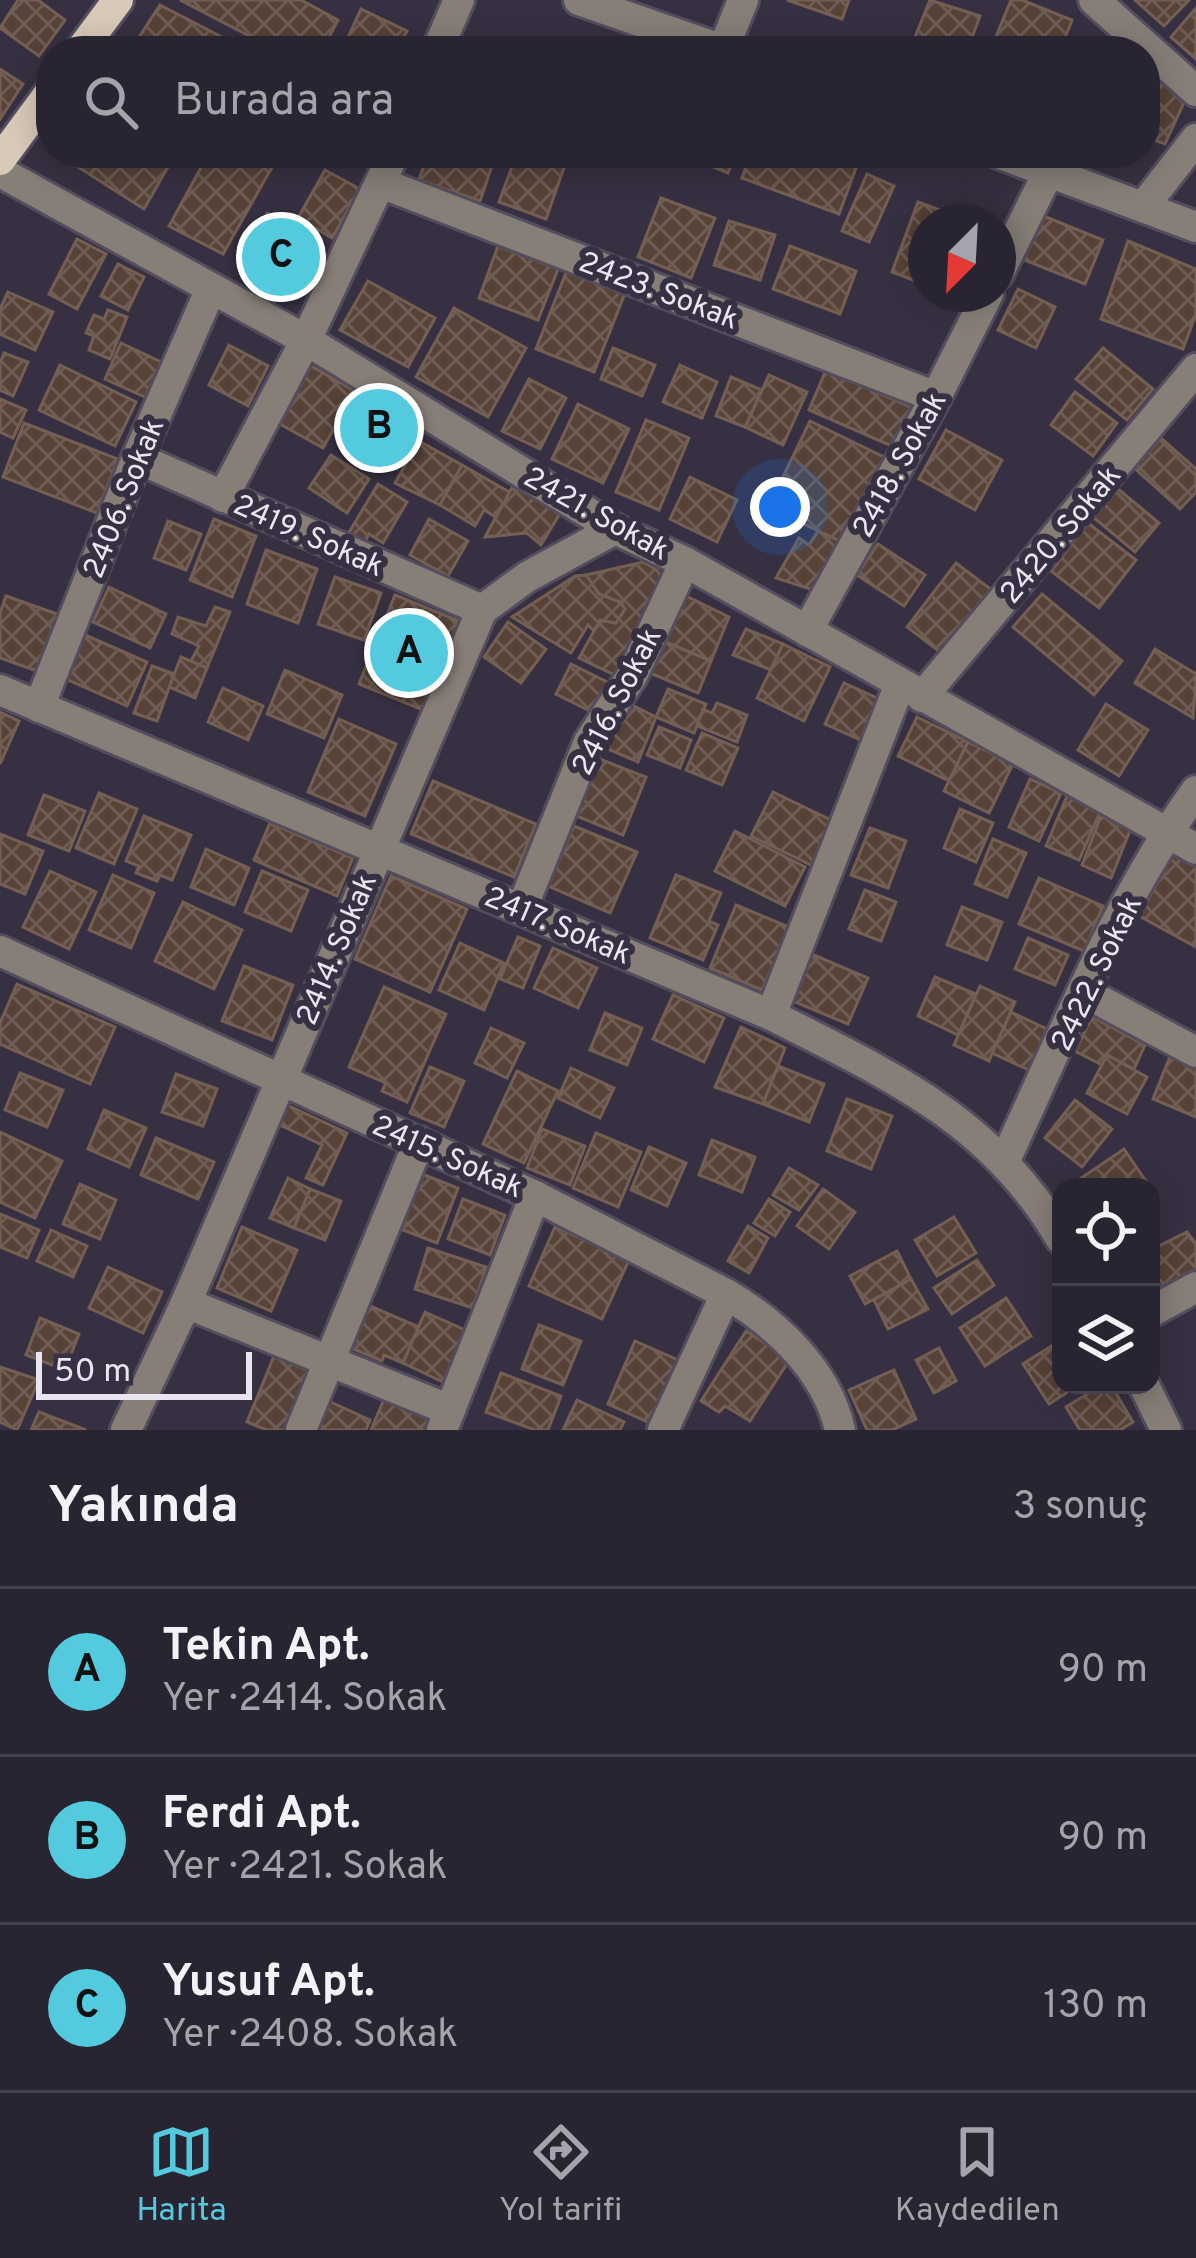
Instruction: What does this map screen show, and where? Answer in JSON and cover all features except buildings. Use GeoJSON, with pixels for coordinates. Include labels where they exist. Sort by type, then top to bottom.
{"type":"FeatureCollection","features":[{"type":"Feature","properties":{"kind":"main road"},"geometry":{"type":"LineString","coordinates":[[91,36],[118,0]]}},
{"type":"Feature","properties":{"kind":"main road"},"geometry":{"type":"LineString","coordinates":[[0,160],[36,111]]}},
{"type":"Feature","properties":{"kind":"street"},"geometry":{"type":"LineString","coordinates":[[443,36],[459,0]]}},
{"type":"Feature","properties":{"kind":"street"},"geometry":{"type":"LineString","coordinates":[[579,0],[683,36]]}},
{"type":"Feature","properties":{"kind":"street"},"geometry":{"type":"LineString","coordinates":[[729,36],[743,0]]}},
{"type":"Feature","properties":{"kind":"street"},"geometry":{"type":"LineString","coordinates":[[1094,0],[1134,36]]}},
{"type":"Feature","properties":{"kind":"street"},"geometry":{"type":"LineString","coordinates":[[1160,59],[1196,91]]}},
{"type":"Feature","properties":{"kind":"street"},"geometry":{"type":"LineString","coordinates":[[1143,207],[1196,139]]}},
{"type":"Feature","properties":{"kind":"street"},"geometry":{"type":"LineString","coordinates":[[223,497],[306,340],[388,168]]}},
{"type":"Feature","properties":{"kind":"street"},"geometry":{"type":"LineString","coordinates":[[1038,168],[1196,227]]}},
{"type":"Feature","properties":{"kind":"street","name":"2421. Sokak"},"geometry":{"type":"LineString","coordinates":[[0,172],[306,340],[615,529],[685,562],[1196,849]]}},
{"type":"Feature","properties":{"kind":"street"},"geometry":{"type":"LineString","coordinates":[[1016,238],[1049,172]]}},
{"type":"Feature","properties":{"kind":"street","name":"2423. Sokak"},"geometry":{"type":"LineString","coordinates":[[381,183],[936,398]]}},
{"type":"Feature","properties":{"kind":"street","name":"2406. Sokak"},"geometry":{"type":"LineString","coordinates":[[39,707],[137,458],[210,291]]}},
{"type":"Feature","properties":{"kind":"street","name":"2418. Sokak"},"geometry":{"type":"LineString","coordinates":[[807,632],[979,312]]}},
{"type":"Feature","properties":{"kind":"street","name":"2420. Sokak"},"geometry":{"type":"LineString","coordinates":[[771,1015],[911,690],[1196,369]]}},
{"type":"Feature","properties":{"kind":"street","name":"2419. Sokak"},"geometry":{"type":"LineString","coordinates":[[137,458],[482,610]]}},
{"type":"Feature","properties":{"kind":"street"},"geometry":{"type":"LineString","coordinates":[[482,610],[527,577],[615,529]]}},
{"type":"Feature","properties":{"kind":"street","name":"2416. Sokak"},"geometry":{"type":"LineString","coordinates":[[522,908],[590,742],[632,676],[685,562]]}},
{"type":"Feature","properties":{"kind":"street","name":"2414. Sokak"},"geometry":{"type":"LineString","coordinates":[[126,1430],[186,1303],[482,610]]}},
{"type":"Feature","properties":{"kind":"street","name":"2417. Sokak"},"geometry":{"type":"LineString","coordinates":[[0,690],[771,1015],[937,1105],[1005,1160],[1052,1224]]}},
{"type":"Feature","properties":{"kind":"street","name":"2422. Sokak"},"geometry":{"type":"LineString","coordinates":[[1005,1160],[1084,992],[1167,832],[1196,791]]}},
{"type":"Feature","properties":{"kind":"street","name":"2415. Sokak"},"geometry":{"type":"LineString","coordinates":[[0,951],[535,1196],[726,1294],[781,1334],[813,1371],[836,1412],[840,1430]]}},
{"type":"Feature","properties":{"kind":"street"},"geometry":{"type":"LineString","coordinates":[[1084,992],[1196,1052]]}},
{"type":"Feature","properties":{"kind":"street"},"geometry":{"type":"LineString","coordinates":[[301,1430],[418,1142]]}},
{"type":"Feature","properties":{"kind":"street"},"geometry":{"type":"LineString","coordinates":[[186,1303],[331,1361],[446,1420],[535,1196]]}},
{"type":"Feature","properties":{"kind":"street"},"geometry":{"type":"LineString","coordinates":[[1160,1307],[1196,1287]]}},
{"type":"Feature","properties":{"kind":"street"},"geometry":{"type":"LineString","coordinates":[[663,1430],[726,1294]]}},
{"type":"Feature","properties":{"kind":"street"},"geometry":{"type":"LineString","coordinates":[[1148,1394],[1166,1430]]}},
{"type":"Feature","properties":{"kind":"place","name":"Yusuf Apt."},"geometry":{"type":"Point","coordinates":[281,257]}},
{"type":"Feature","properties":{"kind":"place","name":"Ferdi Apt."},"geometry":{"type":"Point","coordinates":[379,428]}},
{"type":"Feature","properties":{"kind":"place","name":"Tekin Apt."},"geometry":{"type":"Point","coordinates":[409,653]}}]}
